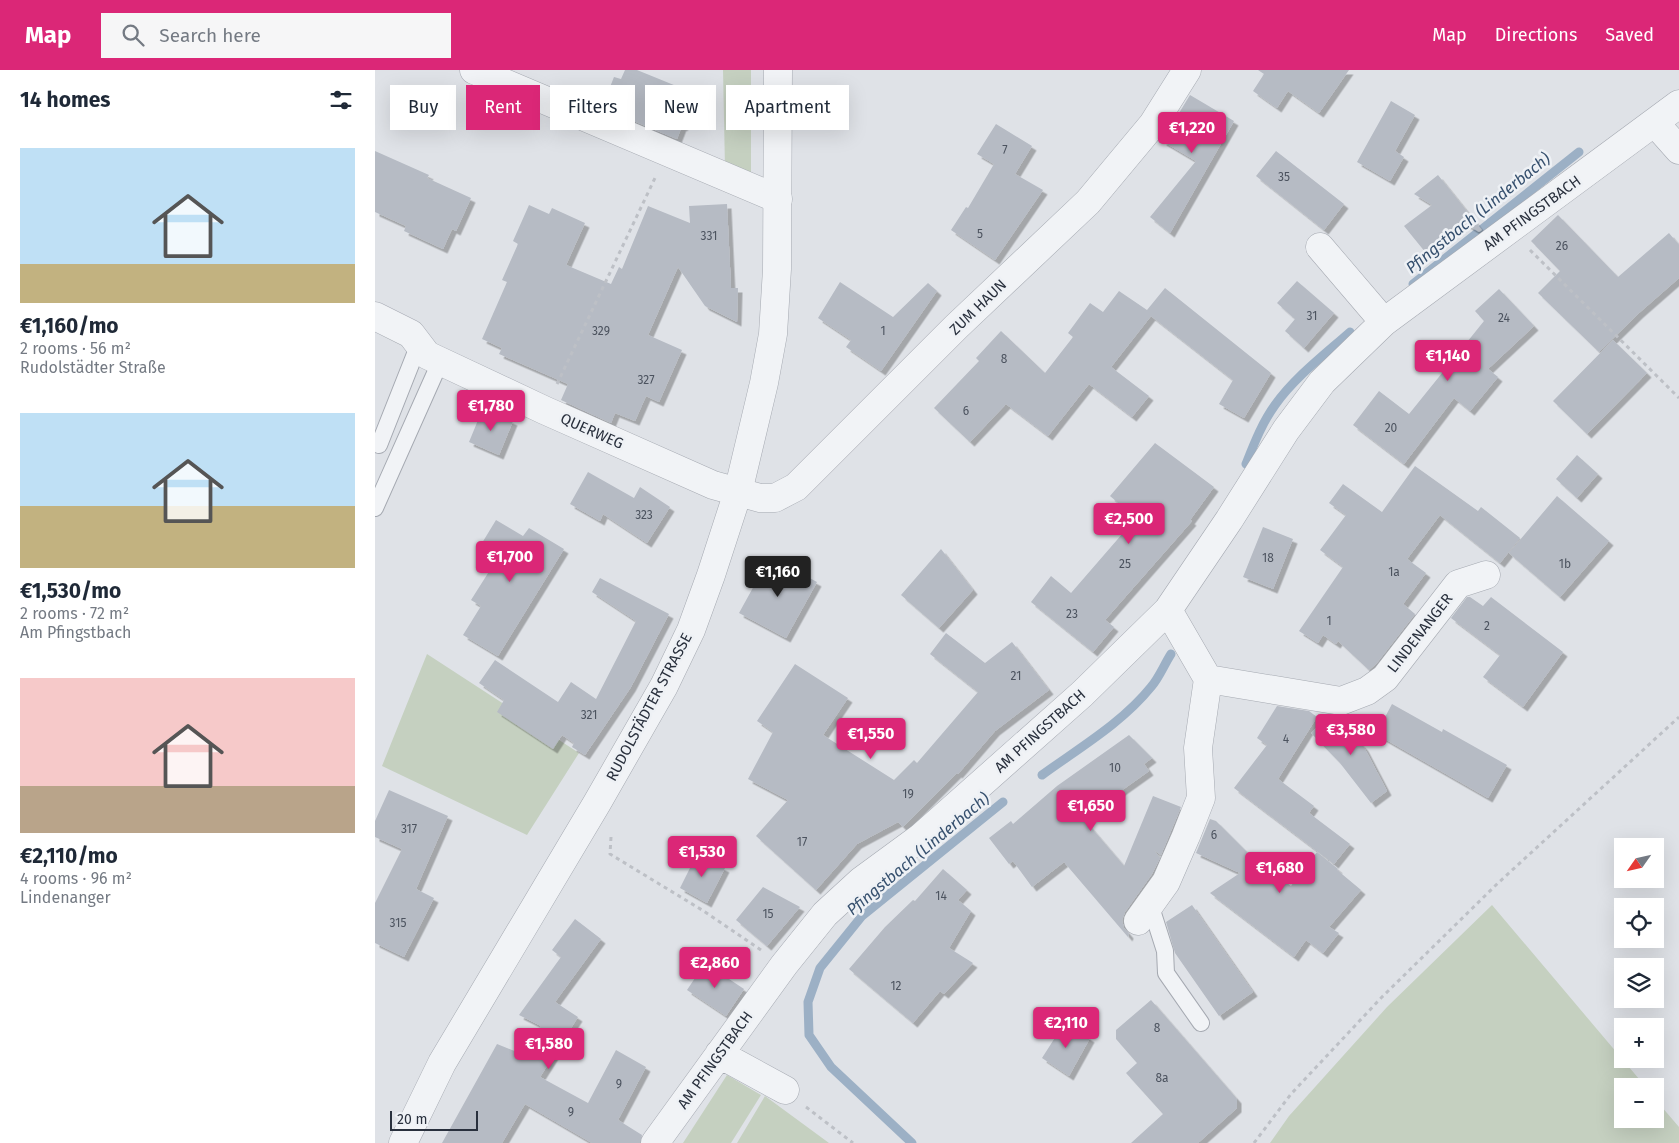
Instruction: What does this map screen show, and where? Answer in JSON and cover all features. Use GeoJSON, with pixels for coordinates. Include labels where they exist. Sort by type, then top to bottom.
{"type":"FeatureCollection","features":[{"type":"Feature","properties":{"kind":"street"},"geometry":{"type":"LineString","coordinates":[[474,70],[778,200]]}},
{"type":"Feature","properties":{"kind":"street","name":"RUDOLSTÄDTER STRASSE"},"geometry":{"type":"LineString","coordinates":[[403,1143],[443,1063],[664,686],[691,630],[711,575],[738,492],[763,390],[773,334],[777,269],[778,70]]}},
{"type":"Feature","properties":{"kind":"street","name":"ZUM HAUN"},"geometry":{"type":"LineString","coordinates":[[738,492],[760,498],[775,498],[796,487],[956,327],[1089,202],[1153,124],[1187,70]]}},
{"type":"Feature","properties":{"kind":"street","name":"AM PFINGSTBACH"},"geometry":{"type":"LineString","coordinates":[[655,1143],[784,965],[825,914],[861,881],[921,837],[1082,694],[1168,610],[1229,520],[1286,430],[1322,382],[1384,322],[1679,104]]}},
{"type":"Feature","properties":{"kind":"street"},"geometry":{"type":"LineString","coordinates":[[1655,123],[1679,150]]}},
{"type":"Feature","properties":{"kind":"street"},"geometry":{"type":"LineString","coordinates":[[1320,247],[1384,322]]}},
{"type":"Feature","properties":{"kind":"street","name":"QUERWEG"},"geometry":{"type":"LineString","coordinates":[[375,316],[411,334],[427,355],[544,410],[713,484],[738,492]]}},
{"type":"Feature","properties":{"kind":"street","name":"LINDENANGER"},"geometry":{"type":"LineString","coordinates":[[1208,679],[1341,701],[1367,691],[1385,678],[1458,584],[1486,575]]}},
{"type":"Feature","properties":{"kind":"street"},"geometry":{"type":"LineString","coordinates":[[1144,912],[1165,882],[1201,798],[1198,748],[1208,679],[1168,610]]}},
{"type":"Feature","properties":{"kind":"street"},"geometry":{"type":"LineString","coordinates":[[719,1054],[785,1090]]}},
{"type":"Feature","properties":{"kind":"lane"},"geometry":{"type":"LineString","coordinates":[[379,445],[419,344]]}},
{"type":"Feature","properties":{"kind":"lane"},"geometry":{"type":"LineString","coordinates":[[375,508],[441,360]]}},
{"type":"Feature","properties":{"kind":"lane"},"geometry":{"type":"LineString","coordinates":[[1144,912],[1165,951],[1166,972],[1201,1024]]}},
{"type":"Feature","properties":{"kind":"path"},"geometry":{"type":"LineString","coordinates":[[544,410],[667,152]]}},
{"type":"Feature","properties":{"kind":"path"},"geometry":{"type":"LineString","coordinates":[[1510,230],[1679,398]]}},
{"type":"Feature","properties":{"kind":"path"},"geometry":{"type":"LineString","coordinates":[[1254,1143],[1291,1094],[1381,998],[1497,884],[1679,717]]}},
{"type":"Feature","properties":{"kind":"path"},"geometry":{"type":"LineString","coordinates":[[610,854],[702,910],[784,965]]}},
{"type":"Feature","properties":{"kind":"path"},"geometry":{"type":"LineString","coordinates":[[785,1090],[853,1143]]}},
{"type":"Feature","properties":{"kind":"green space"},"geometry":{"type":"Polygon","coordinates":[[[723,70],[751,70],[751,85],[726,85],[726,130],[751,130],[751,178],[725,168],[723,70]]]}},
{"type":"Feature","properties":{"kind":"green space"},"geometry":{"type":"Polygon","coordinates":[[[427,654],[579,753],[527,835],[382,766],[427,654]]]}},
{"type":"Feature","properties":{"kind":"green space"},"geometry":{"type":"Polygon","coordinates":[[[1492,905],[1614,1049],[1614,1068],[1630,1068],[1638,1078],[1614,1078],[1614,1128],[1664,1128],[1664,1110],[1679,1127],[1679,1143],[1270,1143],[1289,1116],[1387,1007],[1492,905]]]}},
{"type":"Feature","properties":{"kind":"green space"},"geometry":{"type":"Polygon","coordinates":[[[727,1075],[761,1095],[731,1143],[683,1143],[727,1075]]]}},
{"type":"Feature","properties":{"kind":"green space"},"geometry":{"type":"Polygon","coordinates":[[[765,1096],[829,1143],[737,1143],[765,1096]]]}},
{"type":"Feature","properties":{"kind":"building"},"geometry":{"type":"Polygon","coordinates":[[[625,70],[637,70],[674,85],[645,85],[645,126],[635,122],[635,85],[611,85],[614,77],[621,79],[625,70]]]}},
{"type":"Feature","properties":{"kind":"building"},"geometry":{"type":"Polygon","coordinates":[[[1258,70],[1349,70],[1319,113],[1288,91],[1277,108],[1253,91],[1264,74],[1258,70]]]}},
{"type":"Feature","properties":{"kind":"building"},"geometry":{"type":"Polygon","coordinates":[[[1190,95],[1234,121],[1170,233],[1150,217],[1196,161],[1162,141],[1190,95]]]}},
{"type":"Feature","properties":{"kind":"building"},"geometry":{"type":"Polygon","coordinates":[[[1391,101],[1415,115],[1395,151],[1404,157],[1390,181],[1357,162],[1391,101]]]}},
{"type":"Feature","properties":{"kind":"building"},"geometry":{"type":"Polygon","coordinates":[[[996,124],[1032,146],[1015,174],[1043,190],[995,260],[951,230],[966,207],[968,208],[994,164],[977,154],[996,124]]]}},
{"type":"Feature","properties":{"kind":"building"},"geometry":{"type":"Polygon","coordinates":[[[655,130],[680,130],[677,139],[655,130]]]}},
{"type":"Feature","properties":{"kind":"building"},"geometry":{"type":"Polygon","coordinates":[[[375,151],[429,175],[427,178],[471,198],[456,231],[452,229],[443,249],[404,231],[406,226],[375,212],[375,151]]]}},
{"type":"Feature","properties":{"kind":"building"},"geometry":{"type":"Polygon","coordinates":[[[1276,151],[1344,204],[1324,230],[1256,176],[1276,151]]]}},
{"type":"Feature","properties":{"kind":"building"},"geometry":{"type":"Polygon","coordinates":[[[1438,175],[1482,230],[1479,232],[1464,223],[1426,253],[1404,226],[1432,205],[1414,194],[1438,175]]]}},
{"type":"Feature","properties":{"kind":"building"},"geometry":{"type":"Polygon","coordinates":[[[727,204],[731,288],[738,288],[737,322],[705,306],[678,267],[648,335],[682,350],[659,402],[646,396],[635,421],[615,413],[611,423],[561,400],[568,384],[499,354],[502,348],[482,339],[507,282],[502,280],[518,244],[513,241],[529,205],[549,214],[552,208],[585,223],[566,265],[611,284],[619,267],[622,269],[648,206],[690,223],[689,206],[727,204]]]}},
{"type":"Feature","properties":{"kind":"building"},"geometry":{"type":"Polygon","coordinates":[[[1558,215],[1618,277],[1669,233],[1679,245],[1679,278],[1599,352],[1538,293],[1560,271],[1531,241],[1558,215]]]}},
{"type":"Feature","properties":{"kind":"building"},"geometry":{"type":"Polygon","coordinates":[[[1297,281],[1334,313],[1304,348],[1285,331],[1295,319],[1277,303],[1297,281]]]}},
{"type":"Feature","properties":{"kind":"building"},"geometry":{"type":"Polygon","coordinates":[[[840,282],[893,317],[928,283],[937,291],[881,371],[846,347],[851,340],[818,318],[840,282]]]}},
{"type":"Feature","properties":{"kind":"building"},"geometry":{"type":"Polygon","coordinates":[[[1165,288],[1271,373],[1244,418],[1219,404],[1233,380],[1151,316],[1111,367],[1149,396],[1132,417],[1089,384],[1048,436],[1006,404],[970,442],[934,408],[979,361],[976,358],[1001,331],[1045,373],[1073,337],[1068,333],[1090,303],[1103,312],[1119,291],[1147,310],[1165,288]]]}},
{"type":"Feature","properties":{"kind":"building"},"geometry":{"type":"Polygon","coordinates":[[[1499,289],[1534,326],[1488,369],[1498,377],[1470,411],[1454,398],[1404,464],[1353,425],[1379,391],[1409,414],[1484,321],[1475,311],[1499,289]]]}},
{"type":"Feature","properties":{"kind":"building"},"geometry":{"type":"Polygon","coordinates":[[[1613,340],[1647,373],[1587,434],[1553,401],[1613,340]]]}},
{"type":"Feature","properties":{"kind":"building"},"geometry":{"type":"Polygon","coordinates":[[[483,408],[513,421],[499,455],[469,442],[483,408]]]}},
{"type":"Feature","properties":{"kind":"building"},"geometry":{"type":"Polygon","coordinates":[[[1155,443],[1214,487],[1190,520],[1192,521],[1105,620],[1114,627],[1093,652],[1031,602],[1051,576],[1071,593],[1136,518],[1110,496],[1155,443]]]}},
{"type":"Feature","properties":{"kind":"building"},"geometry":{"type":"Polygon","coordinates":[[[1577,455],[1598,474],[1577,498],[1556,479],[1577,455]]]}},
{"type":"Feature","properties":{"kind":"building"},"geometry":{"type":"Polygon","coordinates":[[[1415,466],[1478,511],[1481,507],[1520,538],[1500,563],[1440,515],[1407,559],[1426,573],[1403,604],[1415,614],[1376,664],[1369,670],[1338,641],[1336,644],[1323,635],[1318,643],[1299,631],[1343,567],[1320,550],[1346,515],[1329,503],[1343,484],[1382,512],[1415,466]]]}},
{"type":"Feature","properties":{"kind":"building"},"geometry":{"type":"Polygon","coordinates":[[[588,472],[634,498],[640,487],[670,507],[647,543],[603,514],[600,521],[570,504],[588,472]]]}},
{"type":"Feature","properties":{"kind":"building"},"geometry":{"type":"Polygon","coordinates":[[[1557,496],[1609,541],[1560,597],[1509,553],[1557,496]]]}},
{"type":"Feature","properties":{"kind":"building"},"geometry":{"type":"Polygon","coordinates":[[[496,520],[523,536],[529,528],[564,549],[498,656],[463,635],[481,606],[471,600],[490,570],[484,566],[494,550],[482,543],[496,520]]]}},
{"type":"Feature","properties":{"kind":"building"},"geometry":{"type":"Polygon","coordinates":[[[1263,527],[1293,539],[1273,589],[1243,577],[1263,527]]]}},
{"type":"Feature","properties":{"kind":"building"},"geometry":{"type":"Polygon","coordinates":[[[941,549],[973,590],[939,628],[901,595],[941,549]]]}},
{"type":"Feature","properties":{"kind":"building"},"geometry":{"type":"Polygon","coordinates":[[[770,557],[817,582],[786,638],[739,613],[770,557]]]}},
{"type":"Feature","properties":{"kind":"building"},"geometry":{"type":"Polygon","coordinates":[[[600,578],[669,614],[631,687],[585,755],[572,747],[574,743],[562,735],[553,749],[497,712],[504,700],[479,683],[495,660],[558,702],[571,682],[596,699],[636,621],[592,592],[600,578]]]}},
{"type":"Feature","properties":{"kind":"building"},"geometry":{"type":"Polygon","coordinates":[[[1467,597],[1483,606],[1491,597],[1563,652],[1523,707],[1483,677],[1500,655],[1451,618],[1467,597]]]}},
{"type":"Feature","properties":{"kind":"building"},"geometry":{"type":"Polygon","coordinates":[[[946,633],[985,663],[1012,642],[1049,690],[995,731],[958,774],[903,827],[898,822],[857,844],[816,890],[756,836],[788,800],[748,779],[773,732],[757,721],[795,664],[848,698],[823,735],[894,780],[914,760],[917,763],[978,692],[930,654],[946,633]]]}},
{"type":"Feature","properties":{"kind":"building"},"geometry":{"type":"Polygon","coordinates":[[[1392,704],[1442,732],[1443,729],[1507,765],[1488,798],[1376,734],[1392,704]]]}},
{"type":"Feature","properties":{"kind":"building"},"geometry":{"type":"Polygon","coordinates":[[[1277,706],[1309,711],[1317,717],[1278,779],[1314,806],[1309,813],[1350,844],[1334,864],[1234,788],[1267,745],[1257,738],[1277,706]]]}},
{"type":"Feature","properties":{"kind":"building"},"geometry":{"type":"Polygon","coordinates":[[[1330,715],[1335,716],[1364,747],[1387,791],[1371,803],[1340,763],[1311,733],[1330,715]]]}},
{"type":"Feature","properties":{"kind":"building"},"geometry":{"type":"Polygon","coordinates":[[[1129,735],[1152,758],[1144,764],[1149,771],[1083,818],[1124,866],[1153,796],[1181,807],[1161,855],[1154,850],[1160,858],[1152,874],[1125,912],[1122,920],[1124,928],[1129,934],[1128,937],[1064,862],[1032,887],[1013,861],[1009,864],[989,838],[1011,821],[1013,824],[1057,786],[1129,735]]]}},
{"type":"Feature","properties":{"kind":"building"},"geometry":{"type":"Polygon","coordinates":[[[389,790],[448,816],[416,889],[434,898],[404,957],[375,943],[375,903],[402,849],[375,837],[375,821],[389,790]]]}},
{"type":"Feature","properties":{"kind":"building"},"geometry":{"type":"Polygon","coordinates":[[[1210,819],[1216,821],[1257,862],[1291,886],[1317,852],[1361,890],[1329,927],[1339,933],[1323,953],[1306,940],[1294,957],[1210,893],[1240,873],[1196,853],[1210,819]]]}},
{"type":"Feature","properties":{"kind":"building"},"geometry":{"type":"Polygon","coordinates":[[[697,854],[725,868],[707,903],[680,888],[697,854]]]}},
{"type":"Feature","properties":{"kind":"building"},"geometry":{"type":"Polygon","coordinates":[[[943,869],[967,890],[958,900],[971,911],[949,948],[973,963],[944,994],[940,991],[913,1023],[849,969],[885,927],[913,900],[915,901],[943,869]]]}},
{"type":"Feature","properties":{"kind":"building"},"geometry":{"type":"Polygon","coordinates":[[[763,887],[800,907],[767,946],[736,920],[763,887]]]}},
{"type":"Feature","properties":{"kind":"building"},"geometry":{"type":"Polygon","coordinates":[[[1192,905],[1253,992],[1219,1016],[1175,953],[1166,922],[1192,905]]]}},
{"type":"Feature","properties":{"kind":"building"},"geometry":{"type":"Polygon","coordinates":[[[575,919],[601,939],[555,1002],[578,1017],[540,1077],[588,1103],[616,1050],[646,1067],[618,1120],[642,1135],[640,1143],[592,1143],[525,1104],[502,1143],[442,1143],[497,1044],[527,1056],[541,1026],[519,1015],[561,957],[552,950],[575,919]]]}},
{"type":"Feature","properties":{"kind":"building"},"geometry":{"type":"Polygon","coordinates":[[[705,963],[744,989],[726,1016],[687,990],[705,963]]]}},
{"type":"Feature","properties":{"kind":"building"},"geometry":{"type":"Polygon","coordinates":[[[1151,1000],[1237,1099],[1237,1108],[1198,1143],[1131,1143],[1163,1114],[1126,1073],[1137,1063],[1116,1039],[1116,1030],[1151,1000]]]}},
{"type":"Feature","properties":{"kind":"building"},"geometry":{"type":"Polygon","coordinates":[[[1065,1022],[1090,1038],[1069,1076],[1042,1058],[1065,1022]]]}},
{"type":"Feature","properties":{"kind":"waterway","name":"Pfingstbach (Linderbach)"},"geometry":{"type":"LineString","coordinates":[[1413,284],[1579,152]]}},
{"type":"Feature","properties":{"kind":"waterway","name":"Pfingstbach (Linderbach)"},"geometry":{"type":"LineString","coordinates":[[1246,464],[1266,419],[1275,405],[1291,385],[1350,332]]}},
{"type":"Feature","properties":{"kind":"waterway","name":"Pfingstbach (Linderbach)"},"geometry":{"type":"LineString","coordinates":[[1042,775],[1114,724],[1140,700],[1159,676],[1171,654]]}},
{"type":"Feature","properties":{"kind":"waterway","name":"Pfingstbach (Linderbach)"},"geometry":{"type":"LineString","coordinates":[[912,1143],[831,1067],[809,1035],[808,1002],[820,968],[862,916],[1003,802]]}}]}
